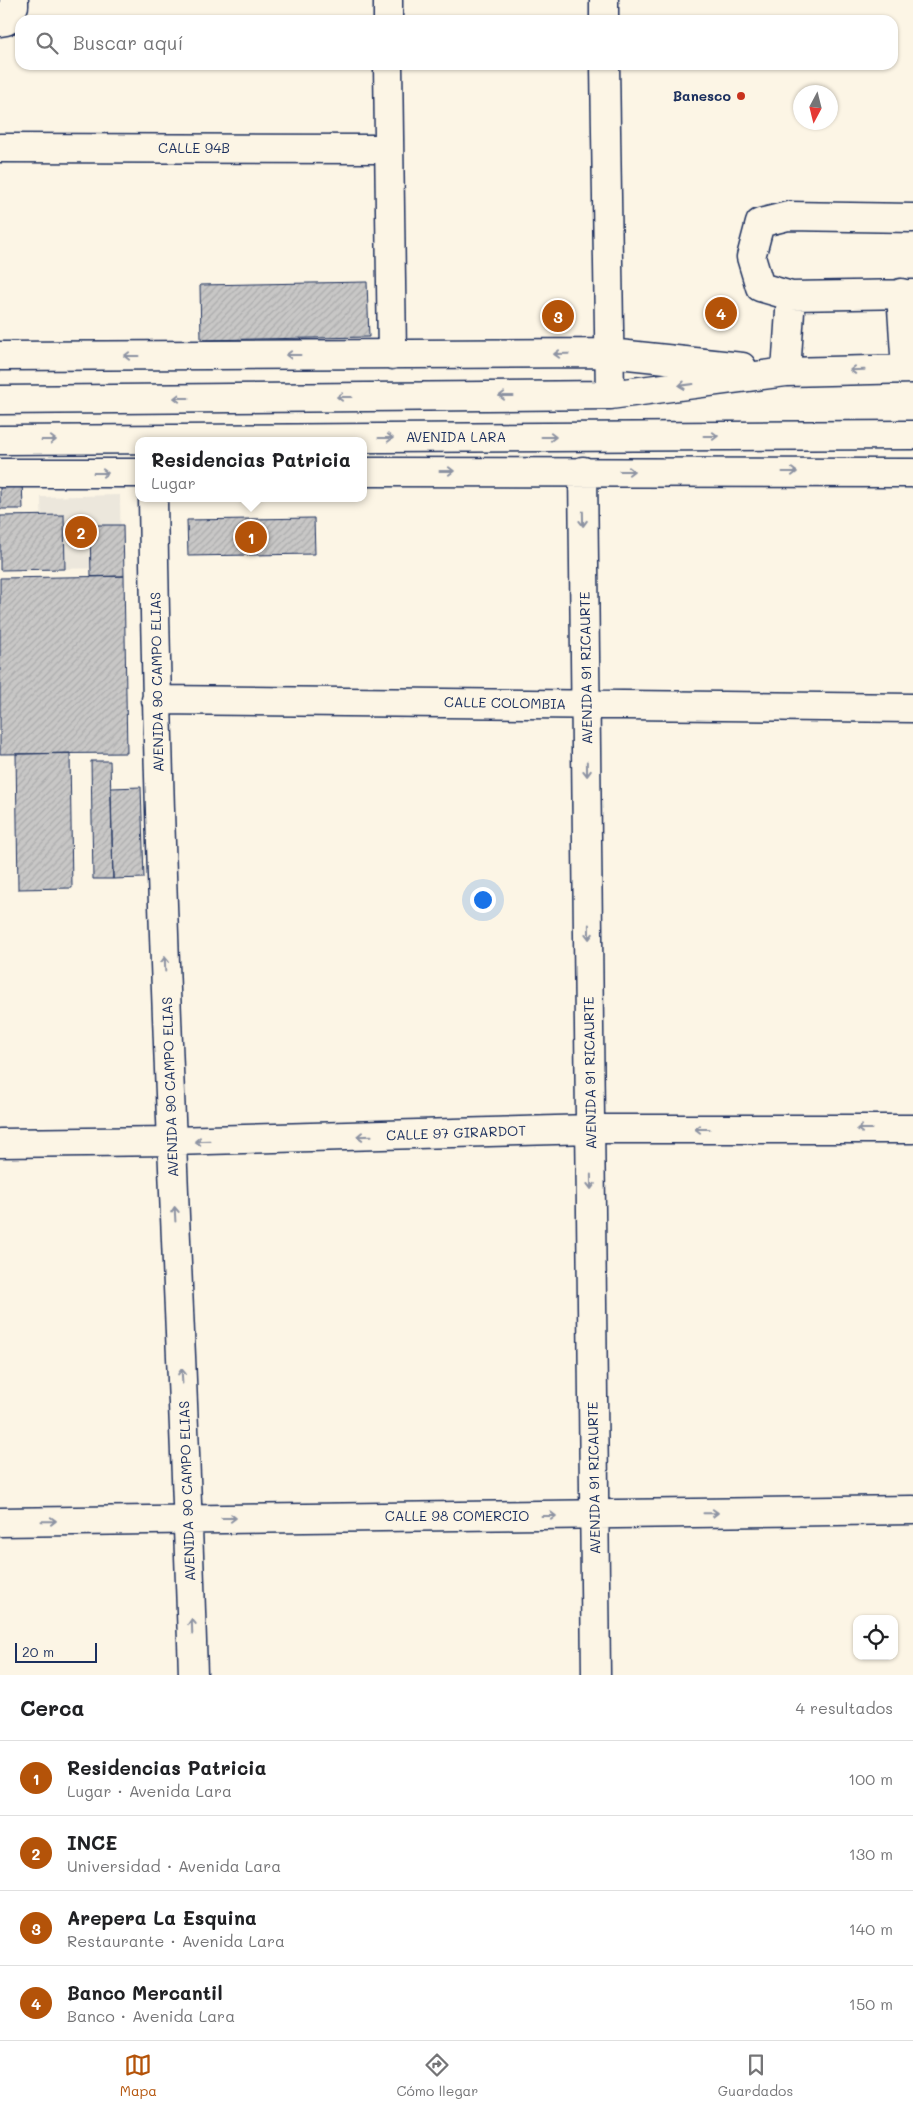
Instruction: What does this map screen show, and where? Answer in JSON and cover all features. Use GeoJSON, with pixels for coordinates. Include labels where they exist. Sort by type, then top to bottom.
{"type":"FeatureCollection","features":[{"type":"Feature","properties":{"kind":"street"},"geometry":{"type":"LineString","coordinates":[[0,22],[6,22],[14,6],[14,0]]}},
{"type":"Feature","properties":{"kind":"street"},"geometry":{"type":"LineString","coordinates":[[388,0],[388,15]]}},
{"type":"Feature","properties":{"kind":"street"},"geometry":{"type":"LineString","coordinates":[[604,0],[604,15]]}},
{"type":"Feature","properties":{"kind":"street"},"geometry":{"type":"LineString","coordinates":[[388,70],[392,355]]}},
{"type":"Feature","properties":{"kind":"street"},"geometry":{"type":"LineString","coordinates":[[605,70],[610,395]]}},
{"type":"Feature","properties":{"kind":"street","name":"CALLE 94B"},"geometry":{"type":"LineString","coordinates":[[0,148],[388,149]]}},
{"type":"Feature","properties":{"kind":"street"},"geometry":{"type":"LineString","coordinates":[[0,400],[610,395],[786,372],[909,369],[907,293],[791,296],[760,286],[751,257],[760,223],[788,216],[913,218]]}},
{"type":"Feature","properties":{"kind":"street"},"geometry":{"type":"LineString","coordinates":[[786,372],[791,296]]}},
{"type":"Feature","properties":{"kind":"street"},"geometry":{"type":"LineString","coordinates":[[0,356],[609,353],[786,372]]}},
{"type":"Feature","properties":{"kind":"street","name":"AVENIDA LARA"},"geometry":{"type":"LineString","coordinates":[[367,438],[913,435]]}},
{"type":"Feature","properties":{"kind":"street","name":"AVENIDA LARA"},"geometry":{"type":"LineString","coordinates":[[0,440],[135,439]]}},
{"type":"Feature","properties":{"kind":"street"},"geometry":{"type":"LineString","coordinates":[[367,472],[582,470],[913,473]]}},
{"type":"Feature","properties":{"kind":"street","name":"AVENIDA 91 RICAURTE"},"geometry":{"type":"LineString","coordinates":[[582,470],[587,704],[596,1675]]}},
{"type":"Feature","properties":{"kind":"street"},"geometry":{"type":"LineString","coordinates":[[0,473],[135,473]]}},
{"type":"Feature","properties":{"kind":"street","name":"AVENIDA 90 CAMPO ELIAS"},"geometry":{"type":"LineString","coordinates":[[153,502],[156,700],[172,1142],[189,1519],[193,1675]]}},
{"type":"Feature","properties":{"kind":"street","name":"CALLE COLOMBIA"},"geometry":{"type":"LineString","coordinates":[[156,700],[913,708]]}},
{"type":"Feature","properties":{"kind":"street","name":"CALLE 97 GIRARDOT"},"geometry":{"type":"LineString","coordinates":[[0,1143],[172,1142],[591,1129],[913,1129]]}},
{"type":"Feature","properties":{"kind":"street","name":"CALLE 98 COMERCIO"},"geometry":{"type":"LineString","coordinates":[[0,1522],[913,1510]]}},
{"type":"Feature","properties":{"kind":"shaded area"},"geometry":{"type":"Polygon","coordinates":[[[120,495],[121,568],[43,569],[41,497],[120,495]]]}},
{"type":"Feature","properties":{"kind":"building"},"geometry":{"type":"Polygon","coordinates":[[[367,282],[369,337],[201,340],[200,285],[367,282]]]}},
{"type":"Feature","properties":{"kind":"building"},"geometry":{"type":"Polygon","coordinates":[[[0,479],[22,479],[23,509],[0,509],[0,479]]]}},
{"type":"Feature","properties":{"kind":"building"},"geometry":{"type":"Polygon","coordinates":[[[64,515],[65,569],[0,570],[0,516],[64,515]]]}},
{"type":"Feature","properties":{"kind":"building"},"geometry":{"type":"Polygon","coordinates":[[[314,518],[315,554],[188,556],[187,520],[314,518]]]}},
{"type":"Feature","properties":{"kind":"building"},"geometry":{"type":"Polygon","coordinates":[[[90,525],[123,525],[124,576],[91,577],[90,525]]]}},
{"type":"Feature","properties":{"kind":"building"},"geometry":{"type":"Polygon","coordinates":[[[124,576],[127,753],[0,754],[0,578],[124,576]]]}},
{"type":"Feature","properties":{"kind":"building"},"geometry":{"type":"Polygon","coordinates":[[[70,753],[72,888],[18,889],[16,754],[70,753]]]}},
{"type":"Feature","properties":{"kind":"building"},"geometry":{"type":"Polygon","coordinates":[[[91,761],[110,761],[113,879],[93,879],[91,761]]]}},
{"type":"Feature","properties":{"kind":"building"},"geometry":{"type":"Polygon","coordinates":[[[141,787],[144,878],[113,879],[111,788],[141,787]]]}},
{"type":"Feature","properties":{"kind":"place","name":"Banesco"},"geometry":{"type":"Point","coordinates":[741,96]}},
{"type":"Feature","properties":{"kind":"place","name":"Banco Mercantil"},"geometry":{"type":"Point","coordinates":[721,313]}},
{"type":"Feature","properties":{"kind":"place","name":"Arepera La Esquina"},"geometry":{"type":"Point","coordinates":[558,316]}},
{"type":"Feature","properties":{"kind":"place","name":"INCE"},"geometry":{"type":"Point","coordinates":[81,532]}},
{"type":"Feature","properties":{"kind":"place","name":"Residencias Patricia"},"geometry":{"type":"Point","coordinates":[251,537]}}]}
